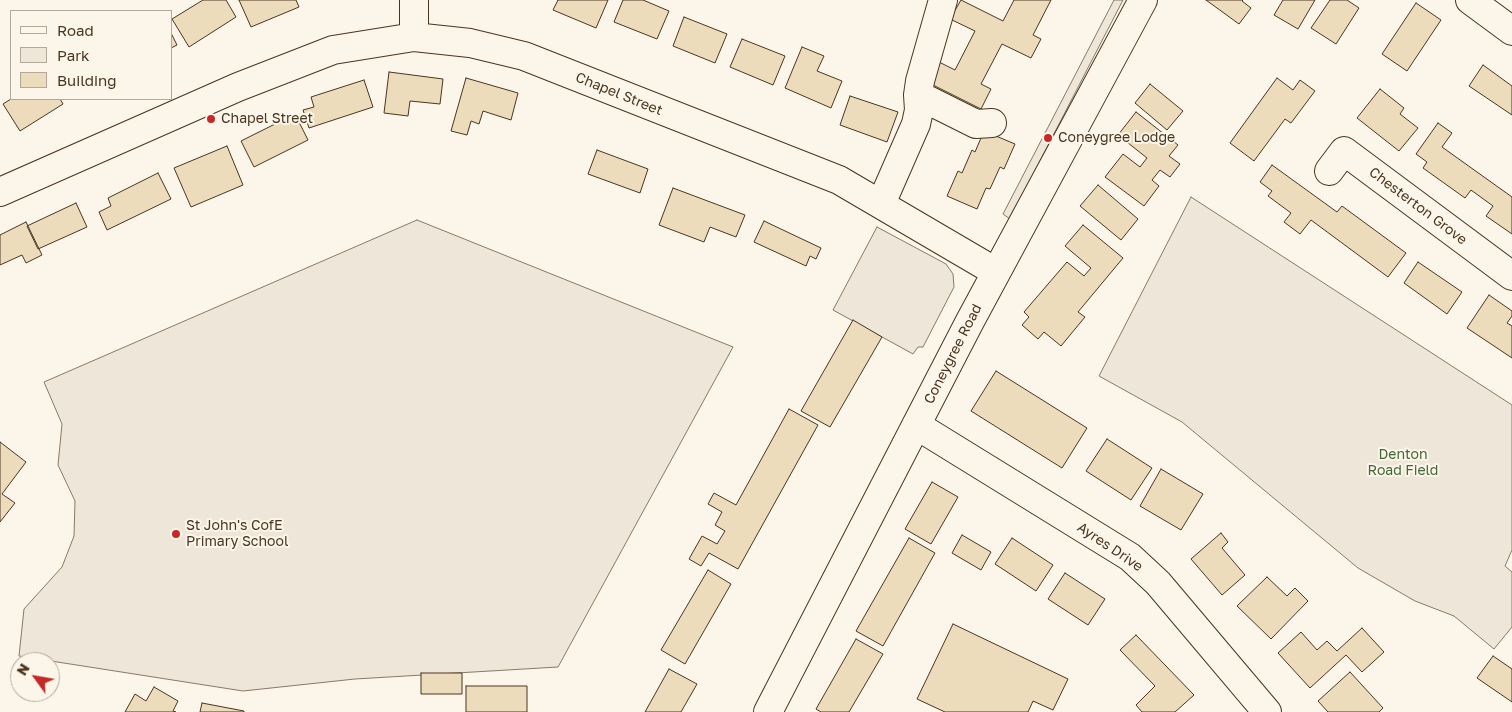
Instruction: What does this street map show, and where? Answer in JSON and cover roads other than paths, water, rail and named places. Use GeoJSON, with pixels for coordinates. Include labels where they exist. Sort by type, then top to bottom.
{"type":"FeatureCollection","features":[{"type":"Feature","properties":{"kind":"street"},"geometry":{"type":"LineString","coordinates":[[414,0],[414,37]]}},
{"type":"Feature","properties":{"kind":"street"},"geometry":{"type":"LineString","coordinates":[[881,204],[916,124],[919,110],[918,95],[920,81],[943,0]]}},
{"type":"Feature","properties":{"kind":"street","name":"Coneygree Road"},"geometry":{"type":"LineString","coordinates":[[768,712],[996,272],[1143,0]]}},
{"type":"Feature","properties":{"kind":"street"},"geometry":{"type":"LineString","coordinates":[[1470,0],[1512,30]]}},
{"type":"Feature","properties":{"kind":"street","name":"Chapel Street"},"geometry":{"type":"LineString","coordinates":[[0,192],[238,87],[333,50],[414,37],[470,43],[524,56],[839,180],[996,272]]}},
{"type":"Feature","properties":{"kind":"street"},"geometry":{"type":"LineString","coordinates":[[918,95],[976,124],[992,123]]}},
{"type":"Feature","properties":{"kind":"street","name":"Chesterton Grove"},"geometry":{"type":"LineString","coordinates":[[1329,170],[1344,151],[1512,276]]}},
{"type":"Feature","properties":{"kind":"street","name":"Ayres Drive"},"geometry":{"type":"LineString","coordinates":[[916,425],[1130,557],[1158,583],[1257,709]]}},
{"type":"Feature","properties":{"kind":"place","name":"Chapel Street"},"geometry":{"type":"Point","coordinates":[211,119]}},
{"type":"Feature","properties":{"kind":"place","name":"Coneygree Lodge"},"geometry":{"type":"Point","coordinates":[1048,138]}},
{"type":"Feature","properties":{"kind":"place","name":"St John's CofE Primary School"},"geometry":{"type":"Point","coordinates":[176,534]}},
{"type":"Feature","properties":{"kind":"park label","name":"Denton Road Field"},"geometry":{"type":"Point","coordinates":[1403,464]}}]}
